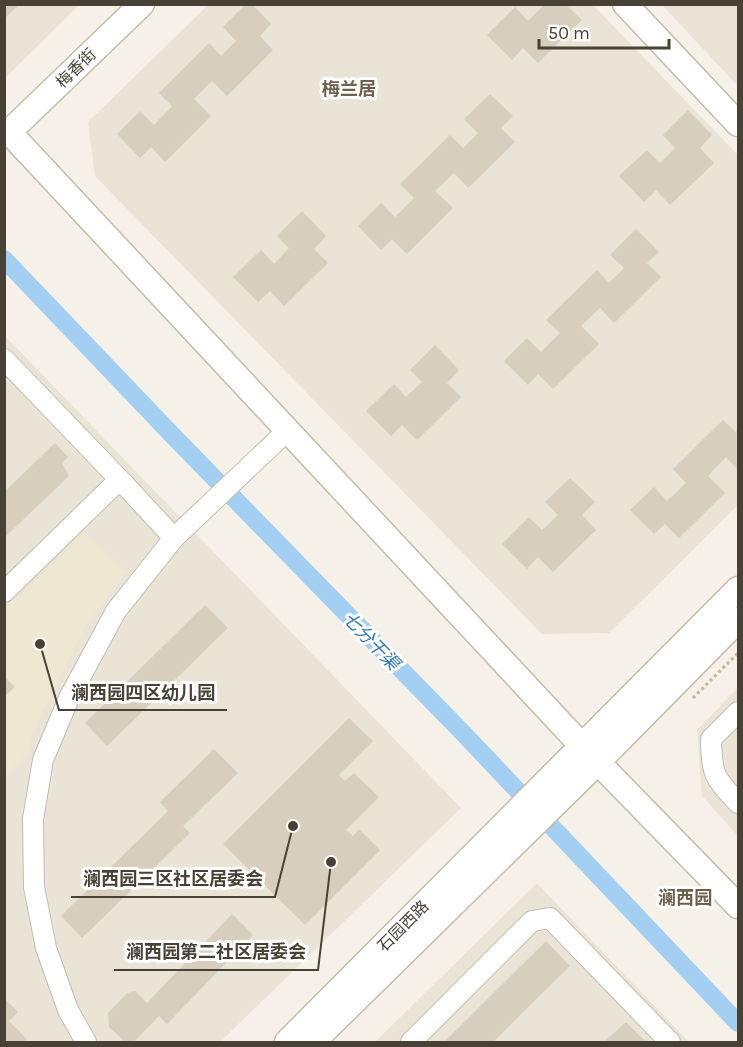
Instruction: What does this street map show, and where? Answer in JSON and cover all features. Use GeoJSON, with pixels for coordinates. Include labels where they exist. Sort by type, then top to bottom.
{"type":"FeatureCollection","features":[{"type":"Feature","properties":{"kind":"street","name":"梅香街"},"geometry":{"type":"LineString","coordinates":[[142,4],[9,132],[288,430]]}},
{"type":"Feature","properties":{"kind":"street"},"geometry":{"type":"LineString","coordinates":[[625,4],[738,124]]}},
{"type":"Feature","properties":{"kind":"street"},"geometry":{"type":"LineString","coordinates":[[4,359],[174,538]]}},
{"type":"Feature","properties":{"kind":"street"},"geometry":{"type":"LineString","coordinates":[[86,1042],[68,1010],[46,948],[34,887],[33,819],[43,760],[69,699],[116,611],[174,538],[288,430],[591,754],[738,906]]}},
{"type":"Feature","properties":{"kind":"street"},"geometry":{"type":"LineString","coordinates":[[4,592],[115,484],[124,484]]}},
{"type":"Feature","properties":{"kind":"street","name":"石园西路"},"geometry":{"type":"LineString","coordinates":[[591,754],[738,589]]}},
{"type":"Feature","properties":{"kind":"street","name":"石园西路"},"geometry":{"type":"LineString","coordinates":[[287,1042],[591,754],[738,620]]}},
{"type":"Feature","properties":{"kind":"street"},"geometry":{"type":"LineString","coordinates":[[738,712],[711,740],[712,762],[716,779],[738,803]]}},
{"type":"Feature","properties":{"kind":"street","name":"石园西路"},"geometry":{"type":"LineString","coordinates":[[313,1042],[535,809]]}},
{"type":"Feature","properties":{"kind":"street"},"geometry":{"type":"LineString","coordinates":[[411,1042],[532,921],[550,918],[670,1042]]}},
{"type":"Feature","properties":{"kind":"shaded area"},"geometry":{"type":"Polygon","coordinates":[[[5,5],[79,5],[5,78],[5,5]]]}},
{"type":"Feature","properties":{"kind":"shaded area"},"geometry":{"type":"Polygon","coordinates":[[[208,5],[593,5],[738,155],[738,505],[609,633],[542,634],[95,176],[88,122],[208,5]]]}},
{"type":"Feature","properties":{"kind":"shaded area"},"geometry":{"type":"Polygon","coordinates":[[[662,5],[738,5],[738,86],[662,5]]]}},
{"type":"Feature","properties":{"kind":"shaded area"},"geometry":{"type":"Polygon","coordinates":[[[4,335],[461,808],[220,1042],[5,1042],[4,335]]]}},
{"type":"Feature","properties":{"kind":"shaded area"},"geometry":{"type":"Polygon","coordinates":[[[85,532],[127,572],[85,627],[32,734],[28,753],[5,776],[5,609],[85,532]]]}},
{"type":"Feature","properties":{"kind":"shaded area"},"geometry":{"type":"Polygon","coordinates":[[[738,688],[738,836],[702,796],[697,730],[738,688]]]}},
{"type":"Feature","properties":{"kind":"shaded area"},"geometry":{"type":"Polygon","coordinates":[[[537,883],[689,1042],[375,1042],[537,883]]]}},
{"type":"Feature","properties":{"kind":"building"},"geometry":{"type":"Polygon","coordinates":[[[4,4],[20,4],[4,19],[4,4]]]}},
{"type":"Feature","properties":{"kind":"building"},"geometry":{"type":"Polygon","coordinates":[[[246,4],[252,4],[271,24],[260,36],[273,50],[227,96],[212,81],[194,99],[211,116],[165,162],[151,147],[140,158],[117,134],[140,111],[154,125],[172,106],[159,93],[209,43],[221,56],[236,41],[223,27],[246,4]]]}},
{"type":"Feature","properties":{"kind":"building"},"geometry":{"type":"Polygon","coordinates":[[[542,4],[569,4],[567,6],[582,20],[538,63],[523,48],[512,60],[487,35],[515,7],[528,21],[543,6],[542,4]]]}},
{"type":"Feature","properties":{"kind":"building"},"geometry":{"type":"Polygon","coordinates":[[[490,94],[513,116],[501,128],[515,142],[468,188],[454,173],[435,191],[453,208],[407,254],[392,239],[381,250],[358,226],[381,203],[395,217],[414,198],[400,184],[450,135],[463,148],[478,133],[464,119],[490,94]]]}},
{"type":"Feature","properties":{"kind":"building"},"geometry":{"type":"Polygon","coordinates":[[[688,110],[712,135],[700,148],[714,163],[670,205],[656,190],[644,202],[619,176],[647,150],[660,163],[675,148],[663,135],[688,110]]]}},
{"type":"Feature","properties":{"kind":"building"},"geometry":{"type":"Polygon","coordinates":[[[302,211],[326,236],[314,249],[328,263],[284,306],[270,291],[258,302],[233,277],[261,250],[274,264],[289,248],[277,236],[302,211]]]}},
{"type":"Feature","properties":{"kind":"building"},"geometry":{"type":"Polygon","coordinates":[[[636,229],[659,252],[647,263],[661,277],[614,323],[600,308],[581,326],[599,344],[553,389],[538,374],[528,385],[504,361],[527,338],[541,352],[560,333],[546,320],[597,270],[609,283],[624,268],[610,255],[636,229]]]}},
{"type":"Feature","properties":{"kind":"building"},"geometry":{"type":"Polygon","coordinates":[[[435,345],[459,370],[447,383],[461,397],[417,440],[402,425],[391,436],[366,411],[394,384],[406,397],[422,382],[410,370],[435,345]]]}},
{"type":"Feature","properties":{"kind":"building"},"geometry":{"type":"Polygon","coordinates":[[[723,420],[736,432],[738,429],[738,470],[726,457],[708,476],[725,493],[679,538],[665,524],[654,534],[630,510],[654,487],[667,501],[686,483],[673,469],[723,420]]]}},
{"type":"Feature","properties":{"kind":"building"},"geometry":{"type":"Polygon","coordinates":[[[55,443],[68,457],[62,463],[69,476],[4,538],[4,492],[55,443]]]}},
{"type":"Feature","properties":{"kind":"building"},"geometry":{"type":"Polygon","coordinates":[[[570,478],[595,502],[582,515],[596,530],[553,572],[538,557],[527,569],[502,544],[529,517],[542,530],[558,515],[545,502],[570,478]]]}},
{"type":"Feature","properties":{"kind":"building"},"geometry":{"type":"Polygon","coordinates":[[[205,605],[228,628],[107,746],[85,723],[205,605]]]}},
{"type":"Feature","properties":{"kind":"building"},"geometry":{"type":"Polygon","coordinates":[[[4,676],[15,687],[4,697],[4,676]]]}},
{"type":"Feature","properties":{"kind":"building"},"geometry":{"type":"Polygon","coordinates":[[[349,718],[373,741],[339,775],[345,781],[354,773],[379,797],[346,830],[353,836],[359,829],[380,850],[305,925],[223,844],[349,718]]]}},
{"type":"Feature","properties":{"kind":"building"},"geometry":{"type":"Polygon","coordinates":[[[214,749],[238,773],[183,826],[190,833],[82,938],[61,916],[168,811],[160,802],[214,749]]]}},
{"type":"Feature","properties":{"kind":"building"},"geometry":{"type":"Polygon","coordinates":[[[232,914],[253,935],[167,1024],[159,1016],[134,1042],[125,1042],[109,1027],[108,1013],[127,993],[135,991],[147,1003],[232,914]]]}},
{"type":"Feature","properties":{"kind":"building"},"geometry":{"type":"Polygon","coordinates":[[[546,941],[570,966],[493,1042],[444,1042],[546,941]]]}},
{"type":"Feature","properties":{"kind":"building"},"geometry":{"type":"Polygon","coordinates":[[[4,998],[18,1012],[9,1021],[27,1039],[24,1042],[4,1042],[4,998]]]}},
{"type":"Feature","properties":{"kind":"building"},"geometry":{"type":"Polygon","coordinates":[[[626,1022],[646,1042],[604,1042],[626,1022]]]}},
{"type":"Feature","properties":{"kind":"waterway","name":"七分干渠"},"geometry":{"type":"LineString","coordinates":[[4,259],[463,733],[738,1023]]}},
{"type":"Feature","properties":{"kind":"place","name":"澜西园四区幼儿园"},"geometry":{"type":"Point","coordinates":[40,644]}},
{"type":"Feature","properties":{"kind":"place","name":"澜西园三区社区居委会"},"geometry":{"type":"Point","coordinates":[293,826]}},
{"type":"Feature","properties":{"kind":"place","name":"澜西园第二社区居委会"},"geometry":{"type":"Point","coordinates":[331,862]}},
{"type":"Feature","properties":{"kind":"district","name":"梅兰居"},"geometry":{"type":"Point","coordinates":[349,89]}},
{"type":"Feature","properties":{"kind":"district","name":"澜西园"},"geometry":{"type":"Point","coordinates":[685,898]}}]}
